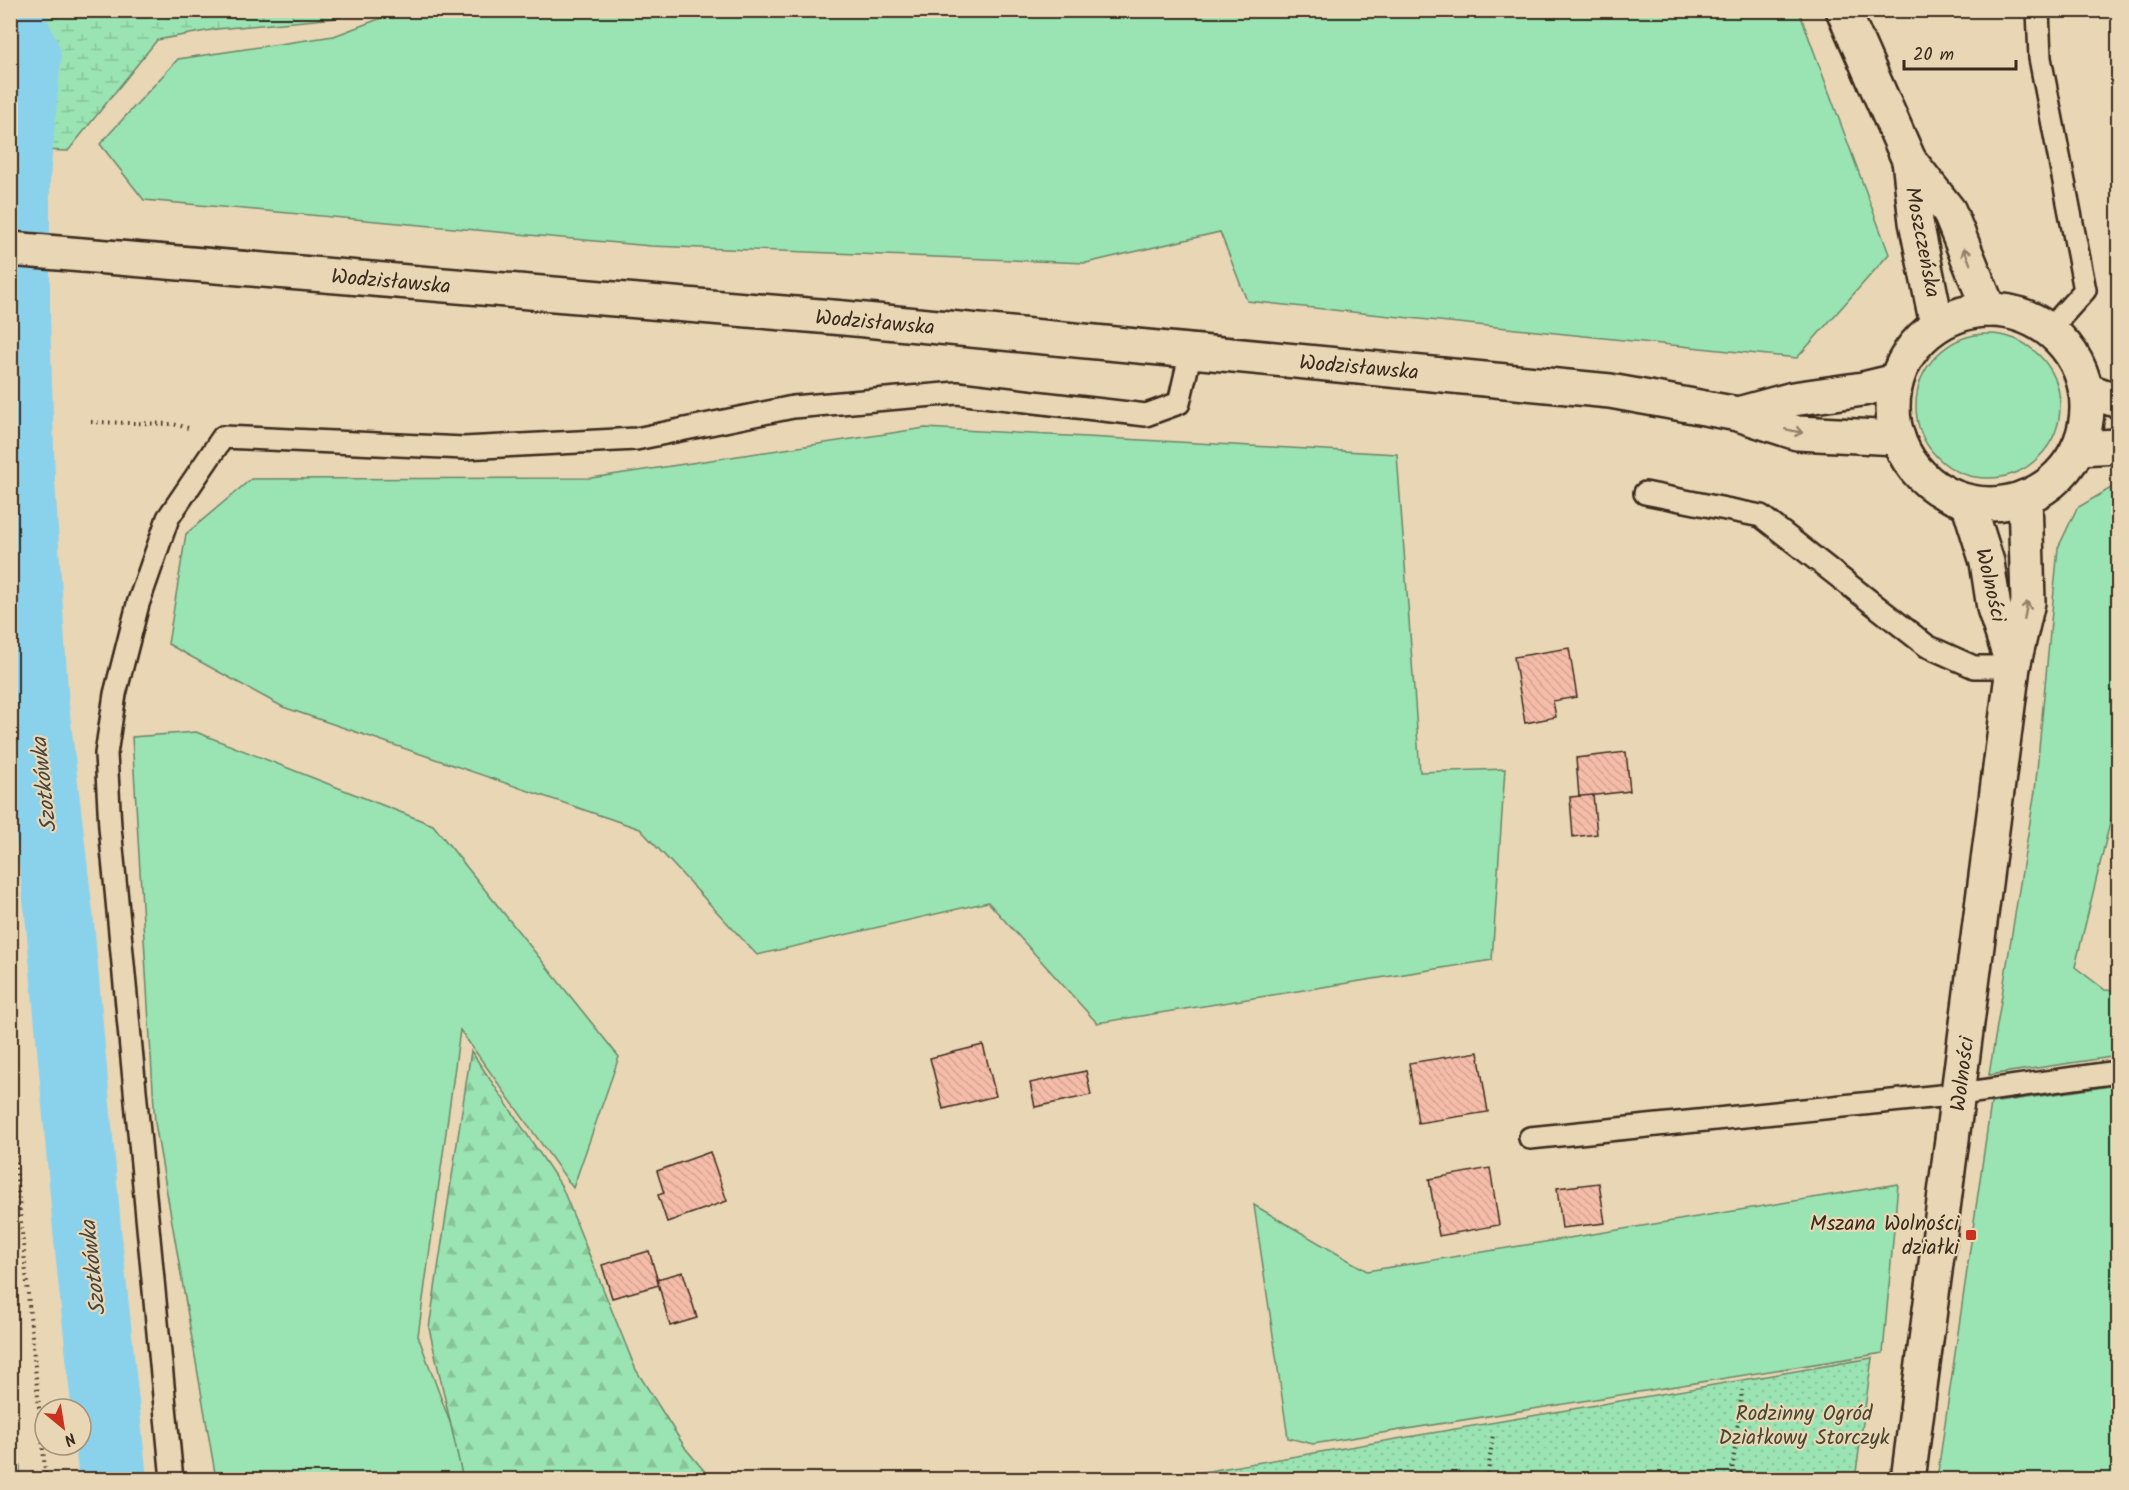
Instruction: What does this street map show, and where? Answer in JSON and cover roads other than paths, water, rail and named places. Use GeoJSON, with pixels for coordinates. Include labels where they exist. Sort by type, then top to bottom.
{"type":"FeatureCollection","features":[{"type":"Feature","properties":{"kind":"main road","name":"Moszczeńska"},"geometry":{"type":"LineString","coordinates":[[1843,10],[1909,160],[1950,211],[1989,310]]}},
{"type":"Feature","properties":{"kind":"main road","name":"Moszczeńska"},"geometry":{"type":"LineString","coordinates":[[1909,160],[1916,222],[1937,325]]}},
{"type":"Feature","properties":{"kind":"main road","name":"Wodzisławska"},"geometry":{"type":"LineString","coordinates":[[10,249],[844,318],[1610,391],[1738,414],[1797,433],[1898,438]]}},
{"type":"Feature","properties":{"kind":"main road"},"geometry":{"type":"LineString","coordinates":[[1989,310],[2021,315],[2049,330],[2077,363],[2086,390],[2087,420],[2078,448],[2062,473],[2051,483],[2025,497],[1997,504],[1968,502],[1930,484],[1911,463],[1898,438],[1893,410],[1896,381],[1901,367],[1917,344],[1937,325],[1962,314],[1989,310]]}},
{"type":"Feature","properties":{"kind":"main road","name":"Wodzisławska"},"geometry":{"type":"LineString","coordinates":[[1738,414],[1793,399],[1863,389],[1896,381]]}},
{"type":"Feature","properties":{"kind":"main road"},"geometry":{"type":"LineString","coordinates":[[2086,390],[2118,401]]}},
{"type":"Feature","properties":{"kind":"main road"},"geometry":{"type":"LineString","coordinates":[[2078,448],[2118,446]]}},
{"type":"Feature","properties":{"kind":"main road","name":"Wolności"},"geometry":{"type":"LineString","coordinates":[[1908,1479],[1960,1094],[2013,667],[2028,602],[2025,497]]}},
{"type":"Feature","properties":{"kind":"main road","name":"Wolności"},"geometry":{"type":"LineString","coordinates":[[1968,502],[1987,562],[1994,608],[2013,667]]}},
{"type":"Feature","properties":{"kind":"lane"},"geometry":{"type":"LineString","coordinates":[[2038,10],[2040,58],[2085,290],[2049,330]]}},
{"type":"Feature","properties":{"kind":"lane"},"geometry":{"type":"LineString","coordinates":[[172,1479],[111,839],[106,754],[116,694],[138,604],[168,518],[223,437],[464,448],[636,439],[793,407],[957,393],[1146,415],[1179,403],[1191,351]]}},
{"type":"Feature","properties":{"kind":"lane"},"geometry":{"type":"LineString","coordinates":[[1645,493],[1761,516],[1927,646],[1974,667],[2013,667]]}},
{"type":"Feature","properties":{"kind":"lane"},"geometry":{"type":"LineString","coordinates":[[1530,1137],[1960,1094],[2118,1072]]}},
{"type":"Feature","properties":{"kind":"waterway","name":"Szotkówka"},"geometry":{"type":"LineString","coordinates":[[10,19],[27,57],[16,176],[16,318],[21,481],[35,707],[60,923],[88,1240],[113,1480]]}},
{"type":"Feature","properties":{"kind":"waterway","name":"Szotkówka"},"geometry":{"type":"LineString","coordinates":[[10,343],[17,343]]}},
{"type":"Feature","properties":{"kind":"place","name":"Mszana Wolności działki"},"geometry":{"type":"Point","coordinates":[1971,1235]}},
{"type":"Feature","properties":{"kind":"park label","name":"Rodzinny Ogród Działkowy Storczyk"},"geometry":{"type":"Point","coordinates":[1804,1425]}}]}
